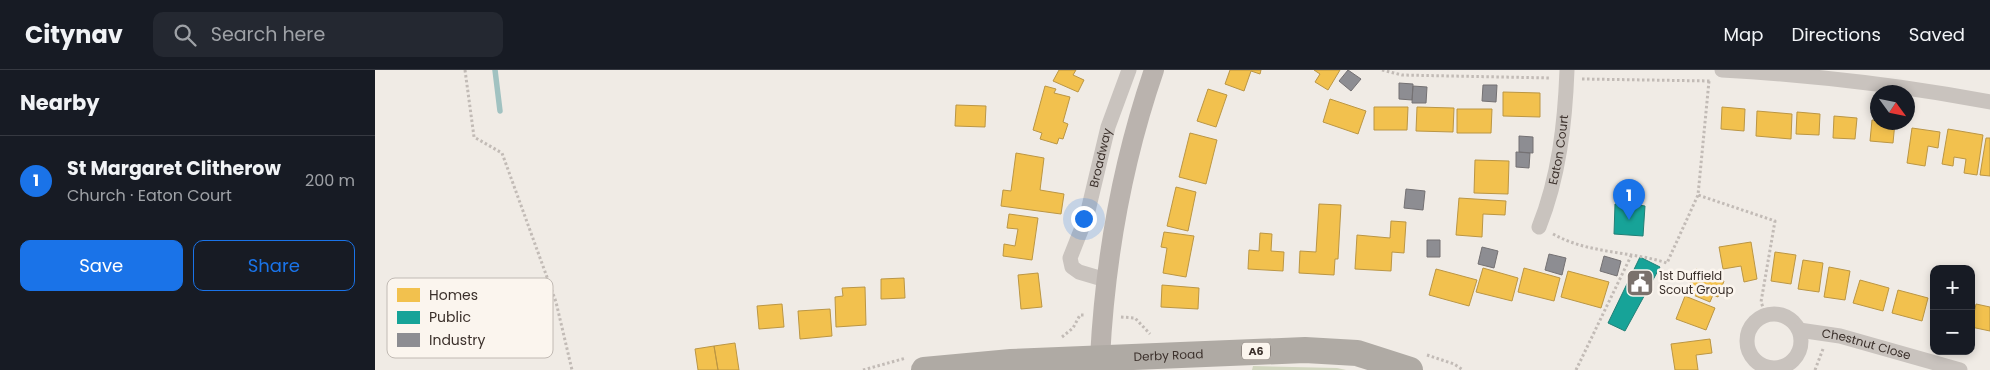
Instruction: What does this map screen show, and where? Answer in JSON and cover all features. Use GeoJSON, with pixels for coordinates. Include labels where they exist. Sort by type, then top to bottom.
{"type":"FeatureCollection","features":[{"type":"Feature","properties":{"kind":"highway","name":"Derby Road"},"geometry":{"type":"LineString","coordinates":[[923,370],[1011,362],[1183,353],[1329,350],[1357,353],[1410,370]]}},
{"type":"Feature","properties":{"kind":"main road","name":"Broadway"},"geometry":{"type":"LineString","coordinates":[[1100,358],[1098,278],[1129,148],[1154,70]]}},
{"type":"Feature","properties":{"kind":"street","name":"Broadway"},"geometry":{"type":"LineString","coordinates":[[1098,278],[1072,268],[1070,258],[1087,215],[1108,126],[1129,70]]}},
{"type":"Feature","properties":{"kind":"street","name":"Eaton Court"},"geometry":{"type":"LineString","coordinates":[[1539,226],[1549,200],[1558,164],[1567,74]]}},
{"type":"Feature","properties":{"kind":"street"},"geometry":{"type":"LineString","coordinates":[[1717,76],[1788,74],[1920,88],[1990,102]]}},
{"type":"Feature","properties":{"kind":"street","name":"Chestnut Close"},"geometry":{"type":"LineString","coordinates":[[1766,315],[1784,316],[1792,320],[1799,330],[1800,348],[1797,356],[1782,366],[1765,366],[1750,353],[1748,336],[1754,323],[1766,315]]}},
{"type":"Feature","properties":{"kind":"street","name":"Chestnut Close"},"geometry":{"type":"LineString","coordinates":[[1799,330],[1827,334],[1960,370]]}},
{"type":"Feature","properties":{"kind":"path"},"geometry":{"type":"LineString","coordinates":[[465,70],[474,137],[502,152],[547,278]]}},
{"type":"Feature","properties":{"kind":"path"},"geometry":{"type":"LineString","coordinates":[[1382,70],[1402,75],[1567,74],[1709,81],[1717,76]]}},
{"type":"Feature","properties":{"kind":"path"},"geometry":{"type":"LineString","coordinates":[[1709,81],[1717,76]]}},
{"type":"Feature","properties":{"kind":"path"},"geometry":{"type":"LineString","coordinates":[[1539,226],[1569,242],[1601,252],[1645,256],[1667,263],[1699,195],[1709,81]]}},
{"type":"Feature","properties":{"kind":"path"},"geometry":{"type":"LineString","coordinates":[[1699,195],[1775,221],[1761,302],[1766,315]]}},
{"type":"Feature","properties":{"kind":"path"},"geometry":{"type":"LineString","coordinates":[[1576,370],[1631,256]]}},
{"type":"Feature","properties":{"kind":"path"},"geometry":{"type":"LineString","coordinates":[[553,294],[572,370]]}},
{"type":"Feature","properties":{"kind":"path"},"geometry":{"type":"LineString","coordinates":[[1815,370],[1827,334]]}},
{"type":"Feature","properties":{"kind":"green space"},"geometry":{"type":"Polygon","coordinates":[[[1253,366],[1337,368],[1346,370],[1252,370],[1253,366]]]}},
{"type":"Feature","properties":{"kind":"building: Homes"},"geometry":{"type":"Polygon","coordinates":[[[1059,70],[1076,70],[1073,75],[1084,80],[1078,92],[1053,81],[1059,70]]]}},
{"type":"Feature","properties":{"kind":"building: Homes"},"geometry":{"type":"Polygon","coordinates":[[[1230,70],[1261,70],[1260,74],[1251,71],[1244,91],[1225,84],[1230,70]]]}},
{"type":"Feature","properties":{"kind":"building: Homes"},"geometry":{"type":"Polygon","coordinates":[[[1314,70],[1340,70],[1328,90],[1315,82],[1320,74],[1314,70]]]}},
{"type":"Feature","properties":{"kind":"building: Homes"},"geometry":{"type":"Polygon","coordinates":[[[1045,86],[1056,89],[1054,93],[1070,97],[1063,122],[1068,124],[1063,139],[1059,138],[1057,144],[1040,139],[1042,133],[1033,130],[1045,86]]]}},
{"type":"Feature","properties":{"kind":"building: Homes"},"geometry":{"type":"Polygon","coordinates":[[[1208,89],[1227,95],[1216,127],[1197,121],[1208,89]]]}},
{"type":"Feature","properties":{"kind":"building: Homes"},"geometry":{"type":"Polygon","coordinates":[[[1503,92],[1540,93],[1540,117],[1503,116],[1503,92]]]}},
{"type":"Feature","properties":{"kind":"building: Homes"},"geometry":{"type":"Polygon","coordinates":[[[1330,99],[1366,111],[1358,134],[1323,122],[1330,99]]]}},
{"type":"Feature","properties":{"kind":"building: Homes"},"geometry":{"type":"Polygon","coordinates":[[[956,105],[986,106],[985,127],[955,126],[956,105]]]}},
{"type":"Feature","properties":{"kind":"building: Homes"},"geometry":{"type":"Polygon","coordinates":[[[1374,107],[1408,107],[1407,130],[1374,130],[1374,107]]]}},
{"type":"Feature","properties":{"kind":"building: Homes"},"geometry":{"type":"Polygon","coordinates":[[[1417,107],[1454,108],[1453,132],[1416,131],[1417,107]]]}},
{"type":"Feature","properties":{"kind":"building: Homes"},"geometry":{"type":"Polygon","coordinates":[[[1722,107],[1745,109],[1744,131],[1721,129],[1722,107]]]}},
{"type":"Feature","properties":{"kind":"building: Homes"},"geometry":{"type":"Polygon","coordinates":[[[1457,109],[1492,109],[1491,133],[1457,133],[1457,109]]]}},
{"type":"Feature","properties":{"kind":"building: Homes"},"geometry":{"type":"Polygon","coordinates":[[[1757,111],[1792,114],[1791,139],[1756,136],[1757,111]]]}},
{"type":"Feature","properties":{"kind":"building: Homes"},"geometry":{"type":"Polygon","coordinates":[[[1797,112],[1820,114],[1819,135],[1796,134],[1797,112]]]}},
{"type":"Feature","properties":{"kind":"building: Homes"},"geometry":{"type":"Polygon","coordinates":[[[1834,116],[1857,118],[1855,139],[1833,138],[1834,116]]]}},
{"type":"Feature","properties":{"kind":"building: Homes"},"geometry":{"type":"Polygon","coordinates":[[[1915,128],[1940,132],[1938,148],[1928,146],[1925,166],[1907,163],[1912,130],[1915,128]]]}},
{"type":"Feature","properties":{"kind":"building: Homes"},"geometry":{"type":"Polygon","coordinates":[[[1948,129],[1983,135],[1977,175],[1964,173],[1966,159],[1954,157],[1953,166],[1942,164],[1948,129]]]}},
{"type":"Feature","properties":{"kind":"building: Homes"},"geometry":{"type":"Polygon","coordinates":[[[1871,130],[1894,130],[1893,143],[1870,141],[1871,130]]]}},
{"type":"Feature","properties":{"kind":"building: Homes"},"geometry":{"type":"Polygon","coordinates":[[[1190,133],[1217,140],[1206,184],[1179,177],[1190,133]]]}},
{"type":"Feature","properties":{"kind":"building: Homes"},"geometry":{"type":"Polygon","coordinates":[[[1986,138],[1990,138],[1990,176],[1980,175],[1986,138]]]}},
{"type":"Feature","properties":{"kind":"building: Homes"},"geometry":{"type":"Polygon","coordinates":[[[1016,153],[1044,158],[1040,190],[1064,194],[1061,214],[1001,206],[1003,190],[1011,191],[1016,153]]]}},
{"type":"Feature","properties":{"kind":"building: Homes"},"geometry":{"type":"Polygon","coordinates":[[[1475,160],[1509,161],[1508,194],[1474,193],[1475,160]]]}},
{"type":"Feature","properties":{"kind":"building: Homes"},"geometry":{"type":"Polygon","coordinates":[[[1176,187],[1196,192],[1188,231],[1167,226],[1176,187]]]}},
{"type":"Feature","properties":{"kind":"building: Homes"},"geometry":{"type":"Polygon","coordinates":[[[1459,198],[1506,201],[1505,215],[1483,214],[1482,237],[1456,235],[1459,198]]]}},
{"type":"Feature","properties":{"kind":"building: Homes"},"geometry":{"type":"Polygon","coordinates":[[[1319,204],[1341,205],[1338,259],[1335,259],[1334,275],[1299,273],[1300,251],[1316,252],[1319,204]]]}},
{"type":"Feature","properties":{"kind":"building: Homes"},"geometry":{"type":"Polygon","coordinates":[[[1009,214],[1038,218],[1032,260],[1003,256],[1004,244],[1015,246],[1018,229],[1007,228],[1009,214]]]}},
{"type":"Feature","properties":{"kind":"building: Homes"},"geometry":{"type":"Polygon","coordinates":[[[1391,221],[1406,222],[1404,253],[1392,252],[1391,271],[1355,269],[1357,235],[1390,238],[1391,221]]]}},
{"type":"Feature","properties":{"kind":"building: Homes"},"geometry":{"type":"Polygon","coordinates":[[[1164,232],[1194,236],[1186,277],[1163,273],[1167,248],[1161,247],[1164,232]]]}},
{"type":"Feature","properties":{"kind":"building: Homes"},"geometry":{"type":"Polygon","coordinates":[[[1260,233],[1272,234],[1271,251],[1284,252],[1283,271],[1248,269],[1249,250],[1259,251],[1260,233]]]}},
{"type":"Feature","properties":{"kind":"building: Homes"},"geometry":{"type":"Polygon","coordinates":[[[1751,242],[1757,279],[1744,282],[1741,266],[1723,269],[1719,247],[1751,242]]]}},
{"type":"Feature","properties":{"kind":"building: Homes"},"geometry":{"type":"Polygon","coordinates":[[[1775,252],[1796,255],[1791,284],[1771,281],[1775,252]]]}},
{"type":"Feature","properties":{"kind":"building: Homes"},"geometry":{"type":"Polygon","coordinates":[[[1803,260],[1823,263],[1819,292],[1798,289],[1803,260]]]}},
{"type":"Feature","properties":{"kind":"building: Homes"},"geometry":{"type":"Polygon","coordinates":[[[1829,267],[1850,271],[1845,300],[1824,297],[1829,267]]]}},
{"type":"Feature","properties":{"kind":"building: Homes"},"geometry":{"type":"Polygon","coordinates":[[[1483,268],[1518,278],[1512,301],[1476,292],[1483,268]]]}},
{"type":"Feature","properties":{"kind":"building: Homes"},"geometry":{"type":"Polygon","coordinates":[[[1524,268],[1560,278],[1554,301],[1518,292],[1524,268]]]}},
{"type":"Feature","properties":{"kind":"building: Homes"},"geometry":{"type":"Polygon","coordinates":[[[1436,269],[1477,280],[1469,306],[1429,295],[1436,269]]]}},
{"type":"Feature","properties":{"kind":"building: Homes"},"geometry":{"type":"Polygon","coordinates":[[[1696,269],[1724,281],[1718,297],[1713,295],[1710,302],[1686,292],[1696,269]]]}},
{"type":"Feature","properties":{"kind":"building: Homes"},"geometry":{"type":"Polygon","coordinates":[[[1568,271],[1609,282],[1601,308],[1561,297],[1568,271]]]}},
{"type":"Feature","properties":{"kind":"building: Homes"},"geometry":{"type":"Polygon","coordinates":[[[1038,273],[1042,307],[1021,309],[1018,275],[1038,273]]]}},
{"type":"Feature","properties":{"kind":"building: Homes"},"geometry":{"type":"Polygon","coordinates":[[[904,278],[905,298],[881,299],[881,279],[904,278]]]}},
{"type":"Feature","properties":{"kind":"building: Homes"},"geometry":{"type":"Polygon","coordinates":[[[1860,280],[1889,288],[1883,311],[1853,303],[1860,280]]]}},
{"type":"Feature","properties":{"kind":"building: Homes"},"geometry":{"type":"Polygon","coordinates":[[[1162,285],[1199,288],[1198,309],[1161,307],[1162,285]]]}},
{"type":"Feature","properties":{"kind":"building: Homes"},"geometry":{"type":"Polygon","coordinates":[[[865,287],[866,325],[836,327],[835,297],[843,296],[842,288],[865,287]]]}},
{"type":"Feature","properties":{"kind":"building: Homes"},"geometry":{"type":"Polygon","coordinates":[[[1898,290],[1928,298],[1922,321],[1892,313],[1898,290]]]}},
{"type":"Feature","properties":{"kind":"building: Homes"},"geometry":{"type":"Polygon","coordinates":[[[1685,296],[1715,308],[1706,330],[1676,319],[1685,296]]]}},
{"type":"Feature","properties":{"kind":"building: Homes"},"geometry":{"type":"Polygon","coordinates":[[[782,304],[784,327],[759,329],[757,306],[782,304]]]}},
{"type":"Feature","properties":{"kind":"building: Homes"},"geometry":{"type":"Polygon","coordinates":[[[1976,304],[1990,307],[1990,331],[1975,328],[1976,304]]]}},
{"type":"Feature","properties":{"kind":"building: Homes"},"geometry":{"type":"Polygon","coordinates":[[[830,309],[832,336],[800,339],[798,311],[830,309]]]}},
{"type":"Feature","properties":{"kind":"building: Homes"},"geometry":{"type":"Polygon","coordinates":[[[1710,339],[1712,353],[1696,355],[1698,370],[1675,370],[1671,344],[1710,339]]]}},
{"type":"Feature","properties":{"kind":"building: Homes"},"geometry":{"type":"Polygon","coordinates":[[[735,343],[739,370],[718,370],[714,346],[735,343]]]}},
{"type":"Feature","properties":{"kind":"building: Homes"},"geometry":{"type":"Polygon","coordinates":[[[714,346],[718,370],[698,370],[695,349],[714,346]]]}},
{"type":"Feature","properties":{"kind":"building: Public"},"geometry":{"type":"Polygon","coordinates":[[[1621,191],[1640,192],[1639,205],[1645,206],[1643,236],[1614,234],[1615,204],[1620,204],[1621,191]]]}},
{"type":"Feature","properties":{"kind":"building: Public","name":"1st Duffield Scout Group"},"geometry":{"type":"Polygon","coordinates":[[[1640,257],[1660,267],[1625,331],[1608,323],[1640,257]]]}},
{"type":"Feature","properties":{"kind":"building: Industry"},"geometry":{"type":"Polygon","coordinates":[[[1348,70],[1361,79],[1351,91],[1339,81],[1348,70]]]}},
{"type":"Feature","properties":{"kind":"building: Industry"},"geometry":{"type":"Polygon","coordinates":[[[1399,83],[1413,84],[1412,100],[1399,99],[1399,83]]]}},
{"type":"Feature","properties":{"kind":"building: Industry"},"geometry":{"type":"Polygon","coordinates":[[[1483,85],[1497,85],[1496,102],[1482,101],[1483,85]]]}},
{"type":"Feature","properties":{"kind":"building: Industry"},"geometry":{"type":"Polygon","coordinates":[[[1413,86],[1427,87],[1426,103],[1412,103],[1413,86]]]}},
{"type":"Feature","properties":{"kind":"building: Industry"},"geometry":{"type":"Polygon","coordinates":[[[1519,136],[1533,137],[1533,153],[1519,152],[1519,136]]]}},
{"type":"Feature","properties":{"kind":"building: Industry"},"geometry":{"type":"Polygon","coordinates":[[[1516,152],[1530,153],[1529,168],[1516,167],[1516,152]]]}},
{"type":"Feature","properties":{"kind":"building: Industry"},"geometry":{"type":"Polygon","coordinates":[[[1406,189],[1425,191],[1423,210],[1404,208],[1406,189]]]}},
{"type":"Feature","properties":{"kind":"building: Industry"},"geometry":{"type":"Polygon","coordinates":[[[1427,240],[1440,240],[1440,257],[1427,257],[1427,240]]]}},
{"type":"Feature","properties":{"kind":"building: Industry"},"geometry":{"type":"Polygon","coordinates":[[[1482,247],[1498,251],[1494,268],[1478,264],[1482,247]]]}},
{"type":"Feature","properties":{"kind":"building: Industry"},"geometry":{"type":"Polygon","coordinates":[[[1549,254],[1566,258],[1562,275],[1545,270],[1549,254]]]}},
{"type":"Feature","properties":{"kind":"building: Industry"},"geometry":{"type":"Polygon","coordinates":[[[1604,256],[1621,261],[1617,276],[1600,271],[1604,256]]]}},
{"type":"Feature","properties":{"kind":"waterway"},"geometry":{"type":"LineString","coordinates":[[495,70],[500,111]]}},
{"type":"Feature","properties":{"kind":"place","name":"St Margaret Clitherow"},"geometry":{"type":"Point","coordinates":[1629,220]}},
{"type":"Feature","properties":{"kind":"place","name":"1st Duffield Scout Group"},"geometry":{"type":"Point","coordinates":[1640,283]}}]}
